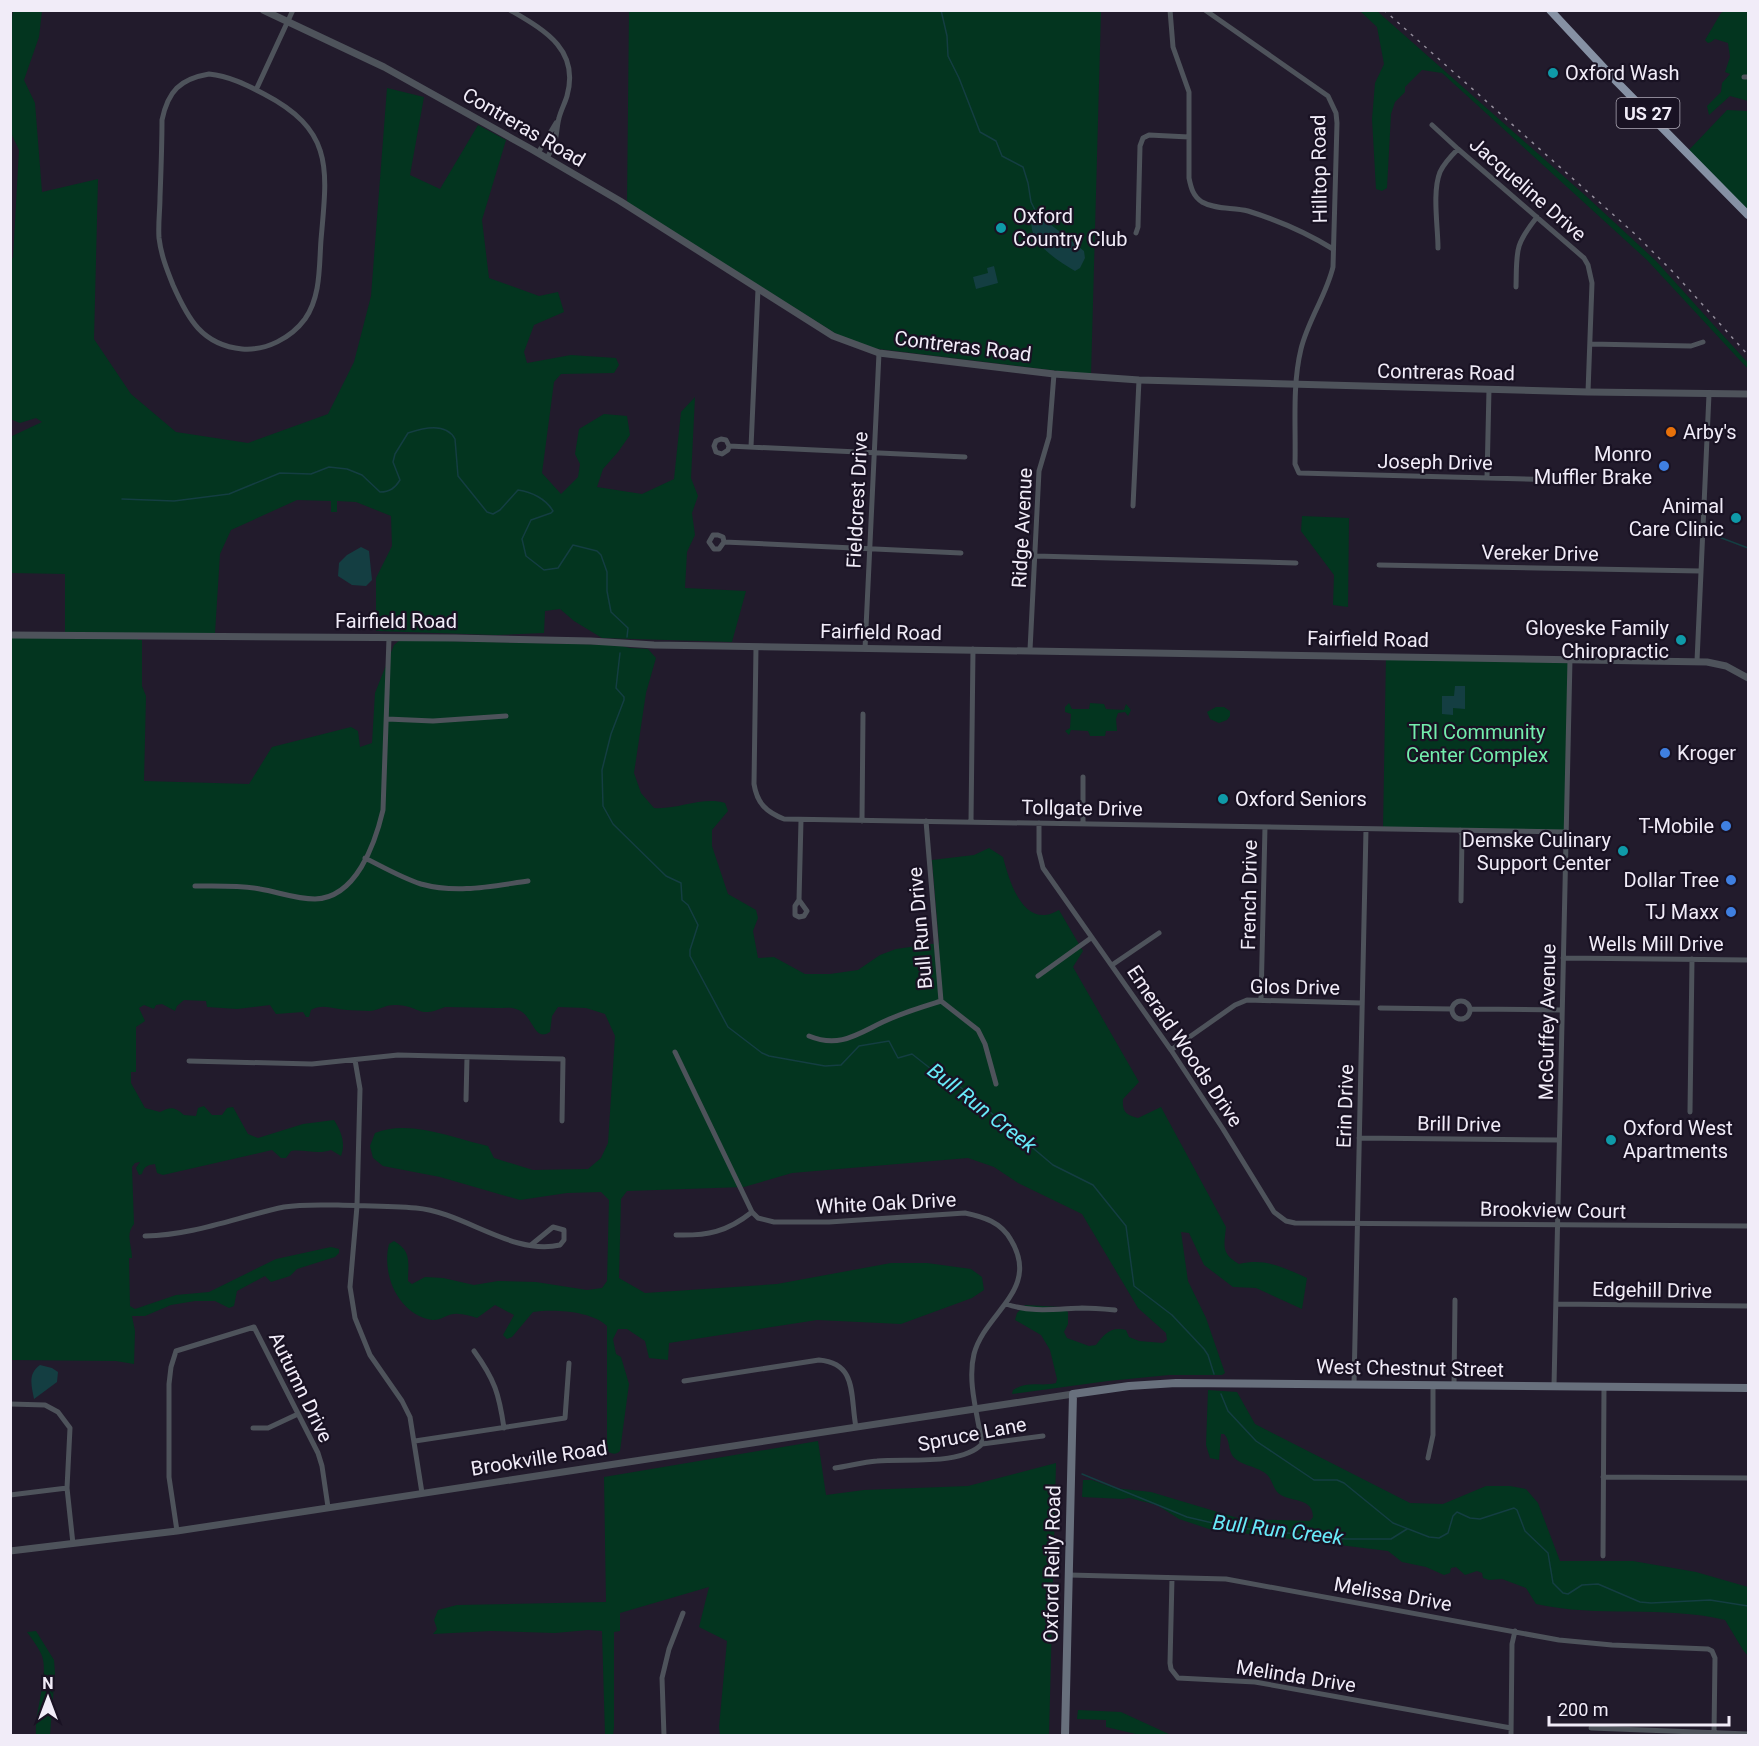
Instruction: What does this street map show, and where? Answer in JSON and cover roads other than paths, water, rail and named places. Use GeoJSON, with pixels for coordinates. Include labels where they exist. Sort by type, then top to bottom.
{"type":"FeatureCollection","features":[{"type":"Feature","properties":{"kind":"highway","name":"US 27"},"geometry":{"type":"LineString","coordinates":[[1550,10],[1617,82],[1749,214]]}},
{"type":"Feature","properties":{"kind":"main road","name":"West Chestnut Street"},"geometry":{"type":"LineString","coordinates":[[1073,1394],[1129,1386],[1176,1383],[1749,1388]]}},
{"type":"Feature","properties":{"kind":"main road","name":"Oxford Reily Road"},"geometry":{"type":"LineString","coordinates":[[1065,1736],[1073,1394]]}},
{"type":"Feature","properties":{"kind":"street","name":"Contreras Road"},"geometry":{"type":"LineString","coordinates":[[263,10],[384,67],[620,201],[833,336],[879,353],[1054,374],[1139,380],[1749,394]]}},
{"type":"Feature","properties":{"kind":"street"},"geometry":{"type":"LineString","coordinates":[[256,90],[293,10]]}},
{"type":"Feature","properties":{"kind":"street","name":"Hilltop Road"},"geometry":{"type":"LineString","coordinates":[[1170,10],[1173,47],[1189,92],[1189,178],[1197,198],[1215,207],[1249,211],[1311,236],[1333,249]]}},
{"type":"Feature","properties":{"kind":"street","name":"Hilltop Road"},"geometry":{"type":"LineString","coordinates":[[1205,10],[1328,96],[1332,102],[1337,123],[1333,267],[1328,287],[1301,346],[1297,367],[1295,464],[1299,473],[1303,474]]}},
{"type":"Feature","properties":{"kind":"street"},"geometry":{"type":"LineString","coordinates":[[513,11],[548,33],[561,48],[570,79],[555,140],[547,158]]}},
{"type":"Feature","properties":{"kind":"street"},"geometry":{"type":"LineString","coordinates":[[209,74],[223,76],[256,90],[284,105],[311,130],[324,160],[326,180],[318,281],[310,309],[294,331],[279,340],[253,349],[227,346],[211,340],[197,328],[184,311],[163,262],[159,237],[162,120],[165,104],[173,91],[193,76],[209,74]]}},
{"type":"Feature","properties":{"kind":"street"},"geometry":{"type":"LineString","coordinates":[[538,153],[559,119]]}},
{"type":"Feature","properties":{"kind":"street","name":"Jacqueline Drive"},"geometry":{"type":"LineString","coordinates":[[1432,125],[1576,250],[1588,265],[1592,283],[1588,392]]}},
{"type":"Feature","properties":{"kind":"street"},"geometry":{"type":"LineString","coordinates":[[1136,233],[1140,146],[1143,138],[1149,135],[1189,136]]}},
{"type":"Feature","properties":{"kind":"street"},"geometry":{"type":"LineString","coordinates":[[1438,248],[1437,187],[1440,172],[1446,161],[1458,149]]}},
{"type":"Feature","properties":{"kind":"street"},"geometry":{"type":"LineString","coordinates":[[1516,287],[1519,243],[1523,234],[1537,217]]}},
{"type":"Feature","properties":{"kind":"street"},"geometry":{"type":"LineString","coordinates":[[751,447],[758,289]]}},
{"type":"Feature","properties":{"kind":"street"},"geometry":{"type":"LineString","coordinates":[[1590,344],[1691,346],[1703,342]]}},
{"type":"Feature","properties":{"kind":"street","name":"Fieldcrest Drive"},"geometry":{"type":"LineString","coordinates":[[865,649],[879,353]]}},
{"type":"Feature","properties":{"kind":"street","name":"Ridge Avenue"},"geometry":{"type":"LineString","coordinates":[[1030,650],[1039,471],[1049,437],[1054,374]]}},
{"type":"Feature","properties":{"kind":"street"},"geometry":{"type":"LineString","coordinates":[[1133,506],[1139,380]]}},
{"type":"Feature","properties":{"kind":"street"},"geometry":{"type":"LineString","coordinates":[[1487,478],[1489,389]]}},
{"type":"Feature","properties":{"kind":"street"},"geometry":{"type":"LineString","coordinates":[[1697,662],[1709,394]]}},
{"type":"Feature","properties":{"kind":"street"},"geometry":{"type":"LineString","coordinates":[[729,446],[965,457]]}},
{"type":"Feature","properties":{"kind":"street","name":"Joseph Drive"},"geometry":{"type":"LineString","coordinates":[[1303,474],[1567,480]]}},
{"type":"Feature","properties":{"kind":"street"},"geometry":{"type":"LineString","coordinates":[[724,542],[961,553]]}},
{"type":"Feature","properties":{"kind":"street"},"geometry":{"type":"LineString","coordinates":[[1035,556],[1296,563]]}},
{"type":"Feature","properties":{"kind":"street","name":"Vereker Drive"},"geometry":{"type":"LineString","coordinates":[[1379,565],[1700,571]]}},
{"type":"Feature","properties":{"kind":"street","name":"Fairfield Road"},"geometry":{"type":"LineString","coordinates":[[10,635],[591,641],[756,647],[1712,662],[1726,666],[1749,678]]}},
{"type":"Feature","properties":{"kind":"street"},"geometry":{"type":"LineString","coordinates":[[195,886],[259,888],[318,899],[331,896],[346,887],[355,877],[366,858],[380,822],[382,810],[389,638]]}},
{"type":"Feature","properties":{"kind":"street","name":"Tollgate Drive"},"geometry":{"type":"LineString","coordinates":[[756,647],[754,784],[756,797],[772,815],[784,819],[1566,832]]}},
{"type":"Feature","properties":{"kind":"street"},"geometry":{"type":"LineString","coordinates":[[971,822],[973,650]]}},
{"type":"Feature","properties":{"kind":"street","name":"McGuffey Avenue"},"geometry":{"type":"LineString","coordinates":[[1554,1386],[1570,659]]}},
{"type":"Feature","properties":{"kind":"street"},"geometry":{"type":"LineString","coordinates":[[862,820],[863,714]]}},
{"type":"Feature","properties":{"kind":"street"},"geometry":{"type":"LineString","coordinates":[[387,719],[433,721],[506,716]]}},
{"type":"Feature","properties":{"kind":"street"},"geometry":{"type":"LineString","coordinates":[[1083,777],[1083,823]]}},
{"type":"Feature","properties":{"kind":"street"},"geometry":{"type":"LineString","coordinates":[[799,900],[801,820]]}},
{"type":"Feature","properties":{"kind":"street","name":"Bull Run Drive"},"geometry":{"type":"LineString","coordinates":[[926,821],[941,1001],[978,1030],[985,1044],[996,1084]]}},
{"type":"Feature","properties":{"kind":"street","name":"Emerald Woods Drive"},"geometry":{"type":"LineString","coordinates":[[1039,823],[1039,852],[1043,868],[1171,1050],[1274,1212],[1286,1221],[1356,1223]]}},
{"type":"Feature","properties":{"kind":"street","name":"French Drive"},"geometry":{"type":"LineString","coordinates":[[1261,1000],[1265,826]]}},
{"type":"Feature","properties":{"kind":"street","name":"Erin Drive"},"geometry":{"type":"LineString","coordinates":[[1354,1384],[1366,829]]}},
{"type":"Feature","properties":{"kind":"street"},"geometry":{"type":"LineString","coordinates":[[1460,830],[1462,836],[1461,901]]}},
{"type":"Feature","properties":{"kind":"street"},"geometry":{"type":"LineString","coordinates":[[366,858],[419,883],[436,887],[471,889],[528,881]]}},
{"type":"Feature","properties":{"kind":"street"},"geometry":{"type":"LineString","coordinates":[[1112,965],[1159,933]]}},
{"type":"Feature","properties":{"kind":"street"},"geometry":{"type":"LineString","coordinates":[[1038,975],[1091,938]]}},
{"type":"Feature","properties":{"kind":"street","name":"Wells Mill Drive"},"geometry":{"type":"LineString","coordinates":[[1563,958],[1749,960]]}},
{"type":"Feature","properties":{"kind":"street"},"geometry":{"type":"LineString","coordinates":[[1690,1112],[1692,960]]}},
{"type":"Feature","properties":{"kind":"street","name":"Glos Drive"},"geometry":{"type":"LineString","coordinates":[[1171,1050],[1241,1002],[1261,1000],[1362,1003]]}},
{"type":"Feature","properties":{"kind":"street"},"geometry":{"type":"LineString","coordinates":[[1460,1000],[1466,1002],[1471,1009],[1468,1016],[1460,1019],[1455,1016],[1452,1009],[1460,1000]]}},
{"type":"Feature","properties":{"kind":"street"},"geometry":{"type":"LineString","coordinates":[[809,1036],[832,1042],[848,1040],[890,1018],[941,1001]]}},
{"type":"Feature","properties":{"kind":"street"},"geometry":{"type":"LineString","coordinates":[[1380,1008],[1452,1009]]}},
{"type":"Feature","properties":{"kind":"street"},"geometry":{"type":"LineString","coordinates":[[1471,1009],[1562,1010]]}},
{"type":"Feature","properties":{"kind":"street"},"geometry":{"type":"LineString","coordinates":[[675,1052],[752,1212],[737,1224],[721,1231],[692,1236],[676,1235]]}},
{"type":"Feature","properties":{"kind":"street"},"geometry":{"type":"LineString","coordinates":[[189,1061],[312,1064],[398,1055],[563,1059],[562,1121]]}},
{"type":"Feature","properties":{"kind":"street"},"geometry":{"type":"LineString","coordinates":[[466,1100],[467,1057]]}},
{"type":"Feature","properties":{"kind":"street"},"geometry":{"type":"LineString","coordinates":[[355,1060],[360,1089],[357,1206],[350,1287],[355,1318],[370,1355],[402,1401],[410,1418],[422,1492]]}},
{"type":"Feature","properties":{"kind":"street","name":"Brill Drive"},"geometry":{"type":"LineString","coordinates":[[1359,1138],[1559,1140]]}},
{"type":"Feature","properties":{"kind":"street"},"geometry":{"type":"LineString","coordinates":[[145,1236],[192,1232],[285,1207],[305,1205],[420,1208],[442,1213],[507,1239],[531,1245],[560,1245],[564,1240],[564,1230],[553,1227],[531,1245]]}},
{"type":"Feature","properties":{"kind":"street","name":"White Oak Drive"},"geometry":{"type":"LineString","coordinates":[[752,1212],[758,1218],[774,1222],[829,1222],[965,1213],[982,1216],[996,1224],[1008,1236],[1017,1250],[1019,1267],[1017,1281],[1006,1304],[977,1345],[972,1367],[982,1444]]}},
{"type":"Feature","properties":{"kind":"street","name":"Brookview Court"},"geometry":{"type":"LineString","coordinates":[[1356,1223],[1749,1227]]}},
{"type":"Feature","properties":{"kind":"street"},"geometry":{"type":"LineString","coordinates":[[1454,1385],[1455,1300]]}},
{"type":"Feature","properties":{"kind":"street"},"geometry":{"type":"LineString","coordinates":[[1006,1304],[1036,1311],[1082,1308],[1115,1310]]}},
{"type":"Feature","properties":{"kind":"street","name":"Edgehill Drive"},"geometry":{"type":"LineString","coordinates":[[1556,1304],[1749,1306]]}},
{"type":"Feature","properties":{"kind":"street","name":"Autumn Drive"},"geometry":{"type":"LineString","coordinates":[[177,1531],[169,1477],[169,1384],[176,1351],[254,1327],[318,1453],[328,1507]]}},
{"type":"Feature","properties":{"kind":"street"},"geometry":{"type":"LineString","coordinates":[[474,1352],[495,1383],[504,1428]]}},
{"type":"Feature","properties":{"kind":"street"},"geometry":{"type":"LineString","coordinates":[[684,1381],[819,1360],[830,1361],[838,1364],[845,1371],[856,1427]]}},
{"type":"Feature","properties":{"kind":"street"},"geometry":{"type":"LineString","coordinates":[[415,1441],[566,1418],[569,1363]]}},
{"type":"Feature","properties":{"kind":"street"},"geometry":{"type":"LineString","coordinates":[[1428,1458],[1433,1435],[1433,1385]]}},
{"type":"Feature","properties":{"kind":"street"},"geometry":{"type":"LineString","coordinates":[[1603,1556],[1604,1386]]}},
{"type":"Feature","properties":{"kind":"street","name":"Brookville Road"},"geometry":{"type":"LineString","coordinates":[[10,1551],[177,1531],[1073,1394]]}},
{"type":"Feature","properties":{"kind":"street"},"geometry":{"type":"LineString","coordinates":[[10,1404],[45,1405],[58,1412],[70,1428],[67,1488],[73,1544]]}},
{"type":"Feature","properties":{"kind":"street"},"geometry":{"type":"LineString","coordinates":[[252,1428],[268,1428],[298,1414]]}},
{"type":"Feature","properties":{"kind":"street","name":"Spruce Lane"},"geometry":{"type":"LineString","coordinates":[[835,1468],[877,1461],[943,1458],[967,1453],[978,1449],[982,1444],[1043,1436]]}},
{"type":"Feature","properties":{"kind":"street"},"geometry":{"type":"LineString","coordinates":[[1603,1477],[1749,1478]]}},
{"type":"Feature","properties":{"kind":"street"},"geometry":{"type":"LineString","coordinates":[[10,1495],[67,1488]]}},
{"type":"Feature","properties":{"kind":"street","name":"Melissa Drive"},"geometry":{"type":"LineString","coordinates":[[1069,1575],[1226,1579],[1566,1641],[1708,1649],[1712,1651],[1715,1658],[1714,1733]]}},
{"type":"Feature","properties":{"kind":"street","name":"Melinda Drive"},"geometry":{"type":"LineString","coordinates":[[1172,1578],[1170,1663],[1171,1669],[1178,1678],[1255,1682],[1510,1728]]}},
{"type":"Feature","properties":{"kind":"street"},"geometry":{"type":"LineString","coordinates":[[664,1736],[662,1678],[669,1649],[683,1613]]}},
{"type":"Feature","properties":{"kind":"street"},"geometry":{"type":"LineString","coordinates":[[1510,1736],[1512,1644],[1515,1631]]}},
{"type":"Feature","properties":{"kind":"street"},"geometry":{"type":"LineString","coordinates":[[1591,1728],[1749,1734]]}},
{"type":"Feature","properties":{"kind":"waterway"},"geometry":{"type":"LineString","coordinates":[[941,10],[947,36],[948,56],[980,132],[996,141],[1002,156],[1023,167],[1035,210]]}},
{"type":"Feature","properties":{"kind":"waterway","name":"Bull Run Creek"},"geometry":{"type":"LineString","coordinates":[[122,499],[174,501],[229,494],[280,473],[311,474],[329,467],[347,469],[362,475],[380,492],[387,491],[400,480],[393,462],[395,454],[408,433],[427,428],[440,428],[446,430],[455,439],[458,476],[487,512],[493,514],[500,510],[518,490],[538,497],[553,511],[531,520],[522,539],[526,556],[544,570],[558,568],[573,545],[597,551],[601,555],[607,572],[607,591],[611,612],[628,628],[627,637]]}},
{"type":"Feature","properties":{"kind":"waterway"},"geometry":{"type":"LineString","coordinates":[[1711,534],[1748,548]]}},
{"type":"Feature","properties":{"kind":"waterway","name":"Bull Run Creek"},"geometry":{"type":"LineString","coordinates":[[620,653],[616,688],[624,700],[611,734],[602,770],[603,806],[613,824],[666,876],[681,883],[682,900],[688,905],[698,925],[690,956],[728,1027],[769,1056],[825,1066],[841,1065],[859,1046],[889,1041],[898,1058],[912,1054],[931,1069],[958,1085],[1053,1165],[1093,1185],[1126,1226],[1134,1286],[1172,1315],[1204,1349],[1214,1374]]}},
{"type":"Feature","properties":{"kind":"waterway","name":"Bull Run Creek"},"geometry":{"type":"LineString","coordinates":[[1221,1394],[1228,1411],[1256,1441],[1314,1480],[1337,1480],[1344,1483],[1393,1523],[1429,1537],[1439,1538],[1448,1533],[1453,1516],[1457,1512],[1470,1518],[1480,1519],[1514,1508],[1517,1510],[1525,1531],[1548,1553],[1553,1583],[1563,1593],[1568,1594],[1582,1585],[1598,1584],[1640,1602],[1710,1600],[1748,1606]]}},
{"type":"Feature","properties":{"kind":"waterway","name":"Bull Run Creek"},"geometry":{"type":"LineString","coordinates":[[1082,1474],[1187,1517],[1230,1527],[1346,1539],[1391,1539],[1407,1529]]}},
{"type":"Feature","properties":{"kind":"railway"},"geometry":{"type":"LineString","coordinates":[[1384,10],[1636,235],[1675,274],[1748,355]]}},
{"type":"Feature","properties":{"kind":"place","name":"Oxford Wash"},"geometry":{"type":"Point","coordinates":[1553,73]}},
{"type":"Feature","properties":{"kind":"place","name":"Oxford Country Club"},"geometry":{"type":"Point","coordinates":[1001,228]}},
{"type":"Feature","properties":{"kind":"place","name":"Arby's"},"geometry":{"type":"Point","coordinates":[1671,432]}},
{"type":"Feature","properties":{"kind":"place","name":"Monro Muffler Brake"},"geometry":{"type":"Point","coordinates":[1664,466]}},
{"type":"Feature","properties":{"kind":"place","name":"Animal Care Clinic"},"geometry":{"type":"Point","coordinates":[1736,518]}},
{"type":"Feature","properties":{"kind":"place","name":"Gloyeske Family Chiropractic"},"geometry":{"type":"Point","coordinates":[1681,640]}},
{"type":"Feature","properties":{"kind":"place","name":"Kroger"},"geometry":{"type":"Point","coordinates":[1665,753]}},
{"type":"Feature","properties":{"kind":"place","name":"Oxford Seniors"},"geometry":{"type":"Point","coordinates":[1223,799]}},
{"type":"Feature","properties":{"kind":"place","name":"T-Mobile"},"geometry":{"type":"Point","coordinates":[1726,826]}},
{"type":"Feature","properties":{"kind":"place","name":"Demske Culinary Support Center"},"geometry":{"type":"Point","coordinates":[1623,851]}},
{"type":"Feature","properties":{"kind":"place","name":"Dollar Tree"},"geometry":{"type":"Point","coordinates":[1731,880]}},
{"type":"Feature","properties":{"kind":"place","name":"TJ Maxx"},"geometry":{"type":"Point","coordinates":[1731,912]}},
{"type":"Feature","properties":{"kind":"place","name":"Oxford West Apartments"},"geometry":{"type":"Point","coordinates":[1611,1140]}},
{"type":"Feature","properties":{"kind":"park label","name":"TRI Community Center Complex"},"geometry":{"type":"Point","coordinates":[1477,744]}}]}
